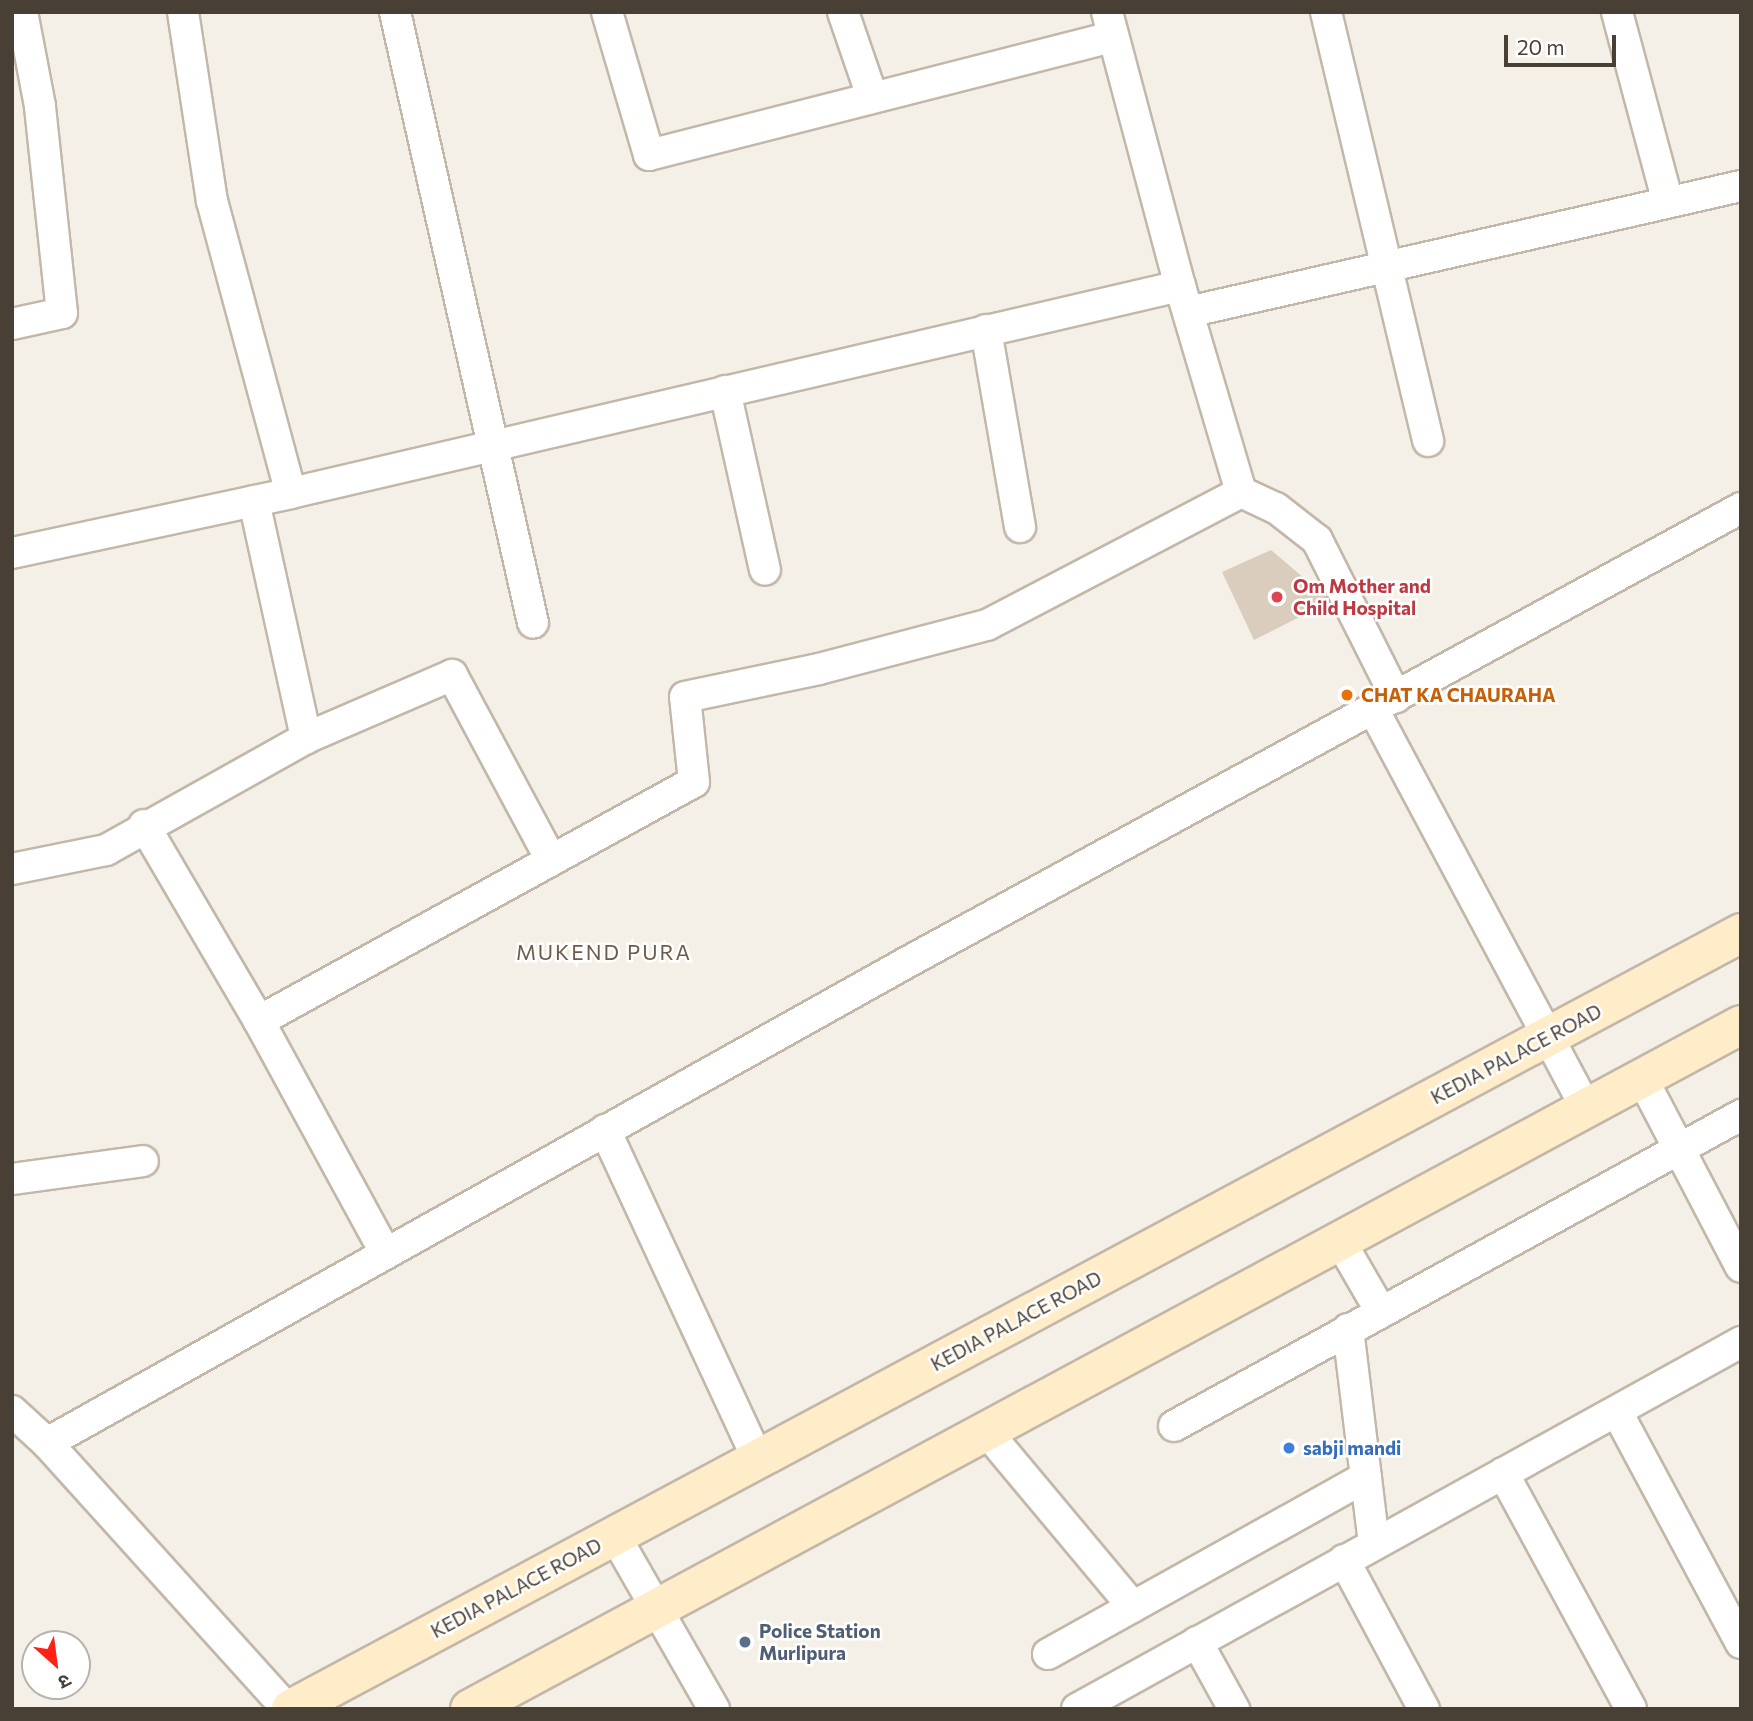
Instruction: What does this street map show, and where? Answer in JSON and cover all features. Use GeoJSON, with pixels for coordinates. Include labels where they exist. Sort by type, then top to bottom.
{"type":"FeatureCollection","features":[{"type":"Feature","properties":{"kind":"street"},"geometry":{"type":"LineString","coordinates":[[12,324],[62,313],[40,106],[22,12]]}},
{"type":"Feature","properties":{"kind":"street"},"geometry":{"type":"LineString","coordinates":[[183,12],[212,201],[290,493]]}},
{"type":"Feature","properties":{"kind":"street"},"geometry":{"type":"LineString","coordinates":[[395,12],[495,445],[533,623]]}},
{"type":"Feature","properties":{"kind":"street"},"geometry":{"type":"LineString","coordinates":[[607,12],[649,155],[872,96],[1110,25],[1184,299],[1241,492],[1276,508],[1317,540],[1385,703],[1586,1108]]}},
{"type":"Feature","properties":{"kind":"street"},"geometry":{"type":"LineString","coordinates":[[843,12],[872,96]]}},
{"type":"Feature","properties":{"kind":"street"},"geometry":{"type":"LineString","coordinates":[[1326,12],[1428,440]]}},
{"type":"Feature","properties":{"kind":"street"},"geometry":{"type":"LineString","coordinates":[[1617,12],[1668,202]]}},
{"type":"Feature","properties":{"kind":"street"},"geometry":{"type":"LineString","coordinates":[[12,553],[290,493],[986,330],[1387,267],[1741,186]]}},
{"type":"Feature","properties":{"kind":"street"},"geometry":{"type":"LineString","coordinates":[[986,330],[1020,527]]}},
{"type":"Feature","properties":{"kind":"street"},"geometry":{"type":"LineString","coordinates":[[725,391],[765,570]]}},
{"type":"Feature","properties":{"kind":"street"},"geometry":{"type":"LineString","coordinates":[[259,1021],[694,782],[685,697],[819,669],[987,625],[1241,492]]}},
{"type":"Feature","properties":{"kind":"street"},"geometry":{"type":"LineString","coordinates":[[254,501],[306,738]]}},
{"type":"Feature","properties":{"kind":"street"},"geometry":{"type":"LineString","coordinates":[[47,1443],[605,1130],[1741,508]]}},
{"type":"Feature","properties":{"kind":"street"},"geometry":{"type":"LineString","coordinates":[[12,869],[106,850],[144,825],[306,738],[452,674],[551,860]]}},
{"type":"Feature","properties":{"kind":"street"},"geometry":{"type":"LineString","coordinates":[[144,825],[259,1021],[385,1252]]}},
{"type":"Feature","properties":{"kind":"street","name":"KEDIA PALACE ROAD"},"geometry":{"type":"LineString","coordinates":[[289,1709],[1741,933]]}},
{"type":"Feature","properties":{"kind":"street"},"geometry":{"type":"LineString","coordinates":[[470,1709],[1741,1025]]}},
{"type":"Feature","properties":{"kind":"street"},"geometry":{"type":"LineString","coordinates":[[1642,1078],[1741,1267]]}},
{"type":"Feature","properties":{"kind":"street"},"geometry":{"type":"LineString","coordinates":[[1174,1426],[1380,1310],[1741,1115]]}},
{"type":"Feature","properties":{"kind":"street"},"geometry":{"type":"LineString","coordinates":[[605,1130],[758,1459]]}},
{"type":"Feature","properties":{"kind":"street"},"geometry":{"type":"LineString","coordinates":[[12,1179],[142,1161]]}},
{"type":"Feature","properties":{"kind":"street"},"geometry":{"type":"LineString","coordinates":[[1340,1241],[1380,1310]]}},
{"type":"Feature","properties":{"kind":"street"},"geometry":{"type":"LineString","coordinates":[[1348,1329],[1374,1543]]}},
{"type":"Feature","properties":{"kind":"street"},"geometry":{"type":"LineString","coordinates":[[1077,1709],[1741,1342]]}},
{"type":"Feature","properties":{"kind":"street"},"geometry":{"type":"LineString","coordinates":[[12,1411],[47,1443],[289,1709]]}},
{"type":"Feature","properties":{"kind":"street"},"geometry":{"type":"LineString","coordinates":[[1618,1412],[1741,1643]]}},
{"type":"Feature","properties":{"kind":"street"},"geometry":{"type":"LineString","coordinates":[[986,1431],[1133,1607]]}},
{"type":"Feature","properties":{"kind":"street"},"geometry":{"type":"LineString","coordinates":[[1503,1473],[1631,1709]]}},
{"type":"Feature","properties":{"kind":"street"},"geometry":{"type":"LineString","coordinates":[[1048,1654],[1366,1477]]}},
{"type":"Feature","properties":{"kind":"street"},"geometry":{"type":"LineString","coordinates":[[615,1535],[714,1709]]}},
{"type":"Feature","properties":{"kind":"street"},"geometry":{"type":"LineString","coordinates":[[1343,1560],[1424,1709]]}},
{"type":"Feature","properties":{"kind":"street"},"geometry":{"type":"LineString","coordinates":[[1197,1642],[1234,1709]]}},
{"type":"Feature","properties":{"kind":"building"},"geometry":{"type":"Polygon","coordinates":[[[1271,550],[1331,601],[1254,640],[1222,572],[1271,550]]]}},
{"type":"Feature","properties":{"kind":"place","name":"Om Mother and Child Hospital"},"geometry":{"type":"Point","coordinates":[1277,597]}},
{"type":"Feature","properties":{"kind":"place","name":"CHAT KA CHAURAHA"},"geometry":{"type":"Point","coordinates":[1347,695]}},
{"type":"Feature","properties":{"kind":"place","name":"sabji mandi"},"geometry":{"type":"Point","coordinates":[1289,1448]}},
{"type":"Feature","properties":{"kind":"place","name":"Police Station Murlipura"},"geometry":{"type":"Point","coordinates":[745,1642]}},
{"type":"Feature","properties":{"kind":"district","name":"MUKEND PURA"},"geometry":{"type":"Point","coordinates":[604,952]}}]}
